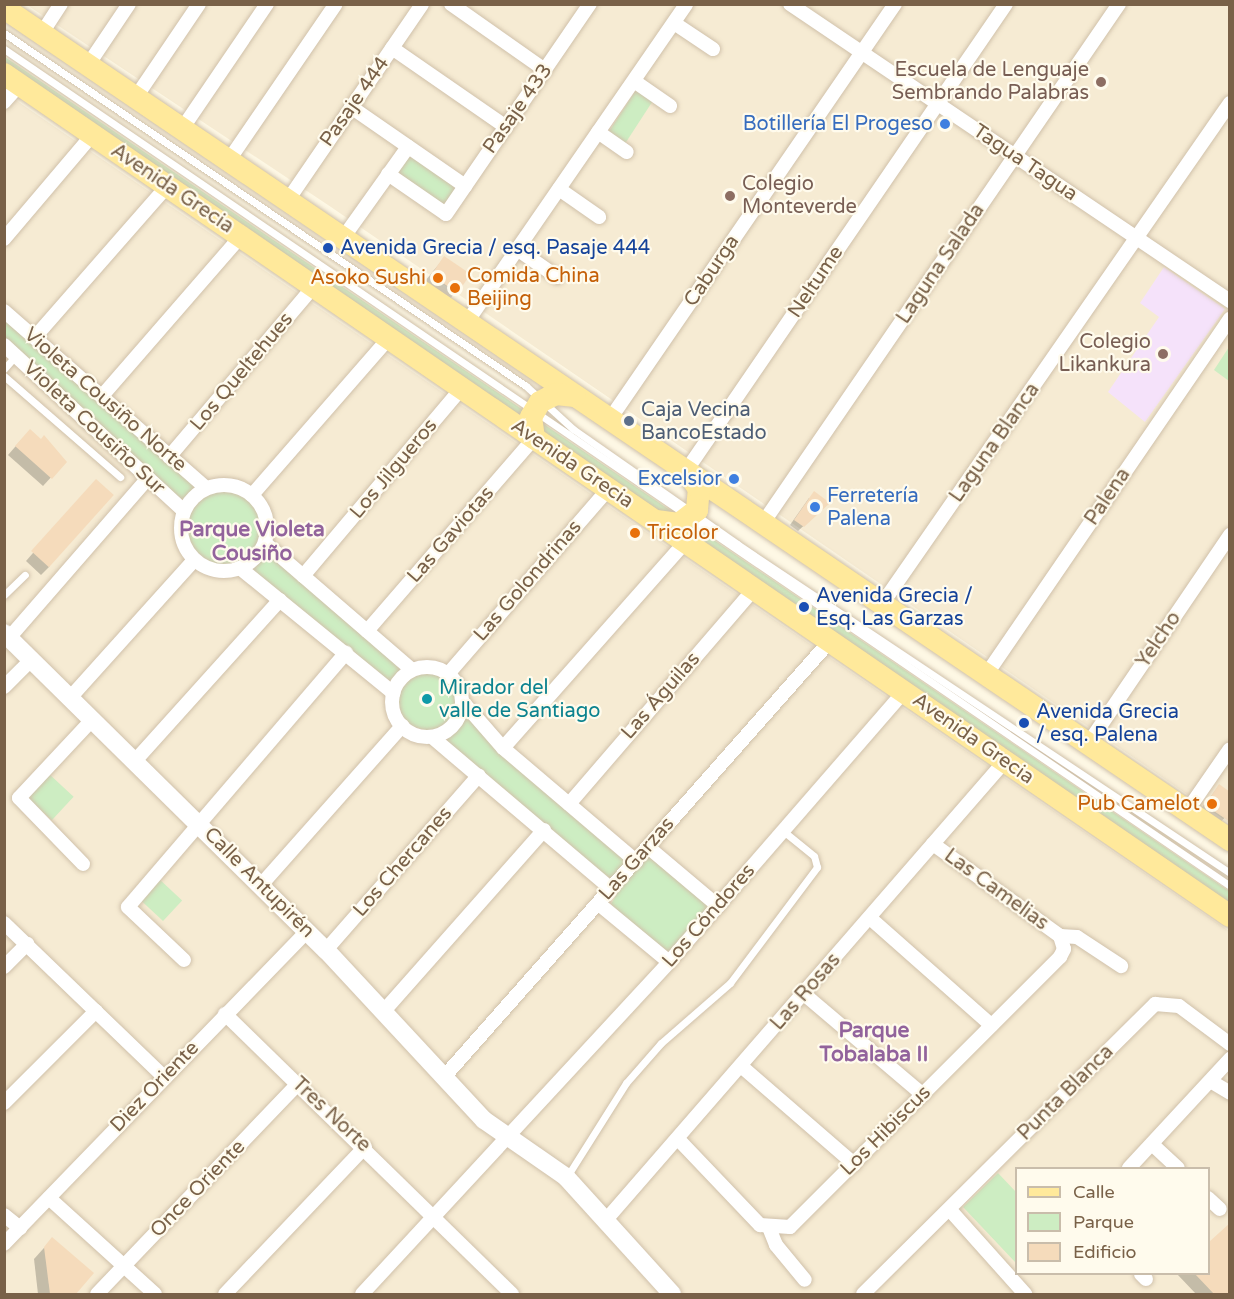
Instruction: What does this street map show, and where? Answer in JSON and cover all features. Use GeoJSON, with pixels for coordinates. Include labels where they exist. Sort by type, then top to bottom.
{"type":"FeatureCollection","features":[{"type":"Feature","properties":{"kind":"main road"},"geometry":{"type":"LineString","coordinates":[[4,8],[1230,840]]}},
{"type":"Feature","properties":{"kind":"main road","name":"Avenida Grecia"},"geometry":{"type":"LineString","coordinates":[[12,79],[1230,916]]}},
{"type":"Feature","properties":{"kind":"main road"},"geometry":{"type":"LineString","coordinates":[[534,438],[539,405],[575,396]]}},
{"type":"Feature","properties":{"kind":"main road"},"geometry":{"type":"LineString","coordinates":[[649,517],[671,525],[692,516],[699,489],[686,471]]}},
{"type":"Feature","properties":{"kind":"street"},"geometry":{"type":"LineString","coordinates":[[42,33],[61,4]]}},
{"type":"Feature","properties":{"kind":"street"},"geometry":{"type":"LineString","coordinates":[[88,65],[129,4]]}},
{"type":"Feature","properties":{"kind":"street"},"geometry":{"type":"LineString","coordinates":[[136,98],[200,4]]}},
{"type":"Feature","properties":{"kind":"street"},"geometry":{"type":"LineString","coordinates":[[182,129],[267,4]]}},
{"type":"Feature","properties":{"kind":"street"},"geometry":{"type":"LineString","coordinates":[[229,160],[336,4]]}},
{"type":"Feature","properties":{"kind":"street","name":"Pasaje 444"},"geometry":{"type":"LineString","coordinates":[[288,200],[422,4]]}},
{"type":"Feature","properties":{"kind":"street"},"geometry":{"type":"LineString","coordinates":[[451,4],[545,69]]}},
{"type":"Feature","properties":{"kind":"street"},"geometry":{"type":"LineString","coordinates":[[467,322],[686,4]]}},
{"type":"Feature","properties":{"kind":"street","name":"Tagua Tagua"},"geometry":{"type":"LineString","coordinates":[[790,4],[1230,301]]}},
{"type":"Feature","properties":{"kind":"street","name":"Caburga"},"geometry":{"type":"LineString","coordinates":[[610,419],[895,4]]}},
{"type":"Feature","properties":{"kind":"street","name":"Neltume"},"geometry":{"type":"LineString","coordinates":[[686,471],[1006,4]]}},
{"type":"Feature","properties":{"kind":"street","name":"Laguna Salada"},"geometry":{"type":"LineString","coordinates":[[763,523],[1119,4]]}},
{"type":"Feature","properties":{"kind":"street","name":"Pasaje 433"},"geometry":{"type":"LineString","coordinates":[[388,174],[446,214],[545,69],[583,7]]}},
{"type":"Feature","properties":{"kind":"street"},"geometry":{"type":"LineString","coordinates":[[674,23],[713,50]]}},
{"type":"Feature","properties":{"kind":"street"},"geometry":{"type":"LineString","coordinates":[[392,48],[506,127]]}},
{"type":"Feature","properties":{"kind":"street"},"geometry":{"type":"LineString","coordinates":[[4,102],[12,79]]}},
{"type":"Feature","properties":{"kind":"street"},"geometry":{"type":"LineString","coordinates":[[634,81],[670,106]]}},
{"type":"Feature","properties":{"kind":"street","name":"Laguna Blanca"},"geometry":{"type":"LineString","coordinates":[[882,604],[1138,239],[1230,103]]}},
{"type":"Feature","properties":{"kind":"street"},"geometry":{"type":"LineString","coordinates":[[351,107],[465,186]]}},
{"type":"Feature","properties":{"kind":"street"},"geometry":{"type":"LineString","coordinates":[[598,132],[627,152]]}},
{"type":"Feature","properties":{"kind":"street"},"geometry":{"type":"LineString","coordinates":[[4,239],[93,134]]}},
{"type":"Feature","properties":{"kind":"street"},"geometry":{"type":"LineString","coordinates":[[343,238],[408,147]]}},
{"type":"Feature","properties":{"kind":"street"},"geometry":{"type":"LineString","coordinates":[[35,337],[167,186]]}},
{"type":"Feature","properties":{"kind":"street"},"geometry":{"type":"LineString","coordinates":[[559,189],[599,217]]}},
{"type":"Feature","properties":{"kind":"street"},"geometry":{"type":"LineString","coordinates":[[102,396],[241,236]]}},
{"type":"Feature","properties":{"kind":"street"},"geometry":{"type":"LineString","coordinates":[[517,249],[557,277]]}},
{"type":"Feature","properties":{"kind":"street","name":"Los Queltehues"},"geometry":{"type":"LineString","coordinates":[[169,457],[314,286]]}},
{"type":"Feature","properties":{"kind":"street","name":"Violeta Cousiño Norte"},"geometry":{"type":"LineString","coordinates":[[4,310],[206,488]]}},
{"type":"Feature","properties":{"kind":"street","name":"Palena"},"geometry":{"type":"LineString","coordinates":[[986,675],[1230,319]]}},
{"type":"Feature","properties":{"kind":"street"},"geometry":{"type":"LineString","coordinates":[[252,495],[389,338]]}},
{"type":"Feature","properties":{"kind":"street","name":"Violeta Cousiño Sur"},"geometry":{"type":"LineString","coordinates":[[4,345],[184,511]]}},
{"type":"Feature","properties":{"kind":"street","name":"Los Jilgueros"},"geometry":{"type":"LineString","coordinates":[[303,576],[462,388]]}},
{"type":"Feature","properties":{"kind":"street","name":"Las Gaviotas"},"geometry":{"type":"LineString","coordinates":[[367,631],[534,438]]}},
{"type":"Feature","properties":{"kind":"street"},"geometry":{"type":"LineString","coordinates":[[7,635],[147,478]]}},
{"type":"Feature","properties":{"kind":"street"},"geometry":{"type":"LineString","coordinates":[[230,485],[252,495],[265,517],[265,543],[240,568],[216,570],[194,560],[184,546],[184,511],[206,488],[230,485]]}},
{"type":"Feature","properties":{"kind":"street","name":"Las Golondrinas"},"geometry":{"type":"LineString","coordinates":[[448,674],[608,489]]}},
{"type":"Feature","properties":{"kind":"street","name":"Yelcho"},"geometry":{"type":"LineString","coordinates":[[1088,744],[1230,535]]}},
{"type":"Feature","properties":{"kind":"street"},"geometry":{"type":"LineString","coordinates":[[503,748],[685,542]]}},
{"type":"Feature","properties":{"kind":"street"},"geometry":{"type":"LineString","coordinates":[[265,543],[411,670]]}},
{"type":"Feature","properties":{"kind":"street"},"geometry":{"type":"LineString","coordinates":[[69,699],[194,560]]}},
{"type":"Feature","properties":{"kind":"street"},"geometry":{"type":"LineString","coordinates":[[240,568],[393,693],[402,726]]}},
{"type":"Feature","properties":{"kind":"street","name":"Las Águilas"},"geometry":{"type":"LineString","coordinates":[[569,804],[754,589]]}},
{"type":"Feature","properties":{"kind":"street"},"geometry":{"type":"LineString","coordinates":[[134,762],[280,600]]}},
{"type":"Feature","properties":{"kind":"street","name":"Calle Antupirén"},"geometry":{"type":"LineString","coordinates":[[7,635],[30,661],[326,950],[484,1120],[566,1177],[672,1294]]}},
{"type":"Feature","properties":{"kind":"street","name":"Las Garzas"},"geometry":{"type":"LineString","coordinates":[[444,1077],[830,641]]}},
{"type":"Feature","properties":{"kind":"street"},"geometry":{"type":"LineString","coordinates":[[184,960],[128,907],[346,653]]}},
{"type":"Feature","properties":{"kind":"street"},"geometry":{"type":"LineString","coordinates":[[4,687],[30,661]]}},
{"type":"Feature","properties":{"kind":"street"},"geometry":{"type":"LineString","coordinates":[[393,693],[411,670],[430,667],[448,674],[462,701],[503,748],[636,861]]}},
{"type":"Feature","properties":{"kind":"street","name":"Los Cóndores"},"geometry":{"type":"LineString","coordinates":[[371,1291],[436,1215],[669,962],[904,692]]}},
{"type":"Feature","properties":{"kind":"street"},"geometry":{"type":"LineString","coordinates":[[432,737],[451,728],[462,701]]}},
{"type":"Feature","properties":{"kind":"street"},"geometry":{"type":"LineString","coordinates":[[83,864],[18,798],[91,721]]}},
{"type":"Feature","properties":{"kind":"street"},"geometry":{"type":"LineString","coordinates":[[402,726],[432,737],[611,889]]}},
{"type":"Feature","properties":{"kind":"street"},"geometry":{"type":"LineString","coordinates":[[261,885],[402,726]]}},
{"type":"Feature","properties":{"kind":"street"},"geometry":{"type":"LineString","coordinates":[[1187,811],[1230,749]]}},
{"type":"Feature","properties":{"kind":"street","name":"Las Rosas"},"geometry":{"type":"LineString","coordinates":[[605,1221],[1005,761]]}},
{"type":"Feature","properties":{"kind":"street","name":"Los Chercanes"},"geometry":{"type":"LineString","coordinates":[[326,950],[479,775]]}},
{"type":"Feature","properties":{"kind":"street"},"geometry":{"type":"LineString","coordinates":[[383,1012],[543,830]]}},
{"type":"Feature","properties":{"kind":"street","name":"Las Camelias"},"geometry":{"type":"LineString","coordinates":[[933,844],[1060,936],[1077,937],[1122,966]]}},
{"type":"Feature","properties":{"kind":"street"},"geometry":{"type":"LineString","coordinates":[[648,847],[718,906]]}},
{"type":"Feature","properties":{"kind":"street"},"geometry":{"type":"LineString","coordinates":[[599,903],[669,962]]}},
{"type":"Feature","properties":{"kind":"street"},"geometry":{"type":"LineString","coordinates":[[870,918],[991,1025]]}},
{"type":"Feature","properties":{"kind":"street"},"geometry":{"type":"LineString","coordinates":[[4,922],[164,1077]]}},
{"type":"Feature","properties":{"kind":"street","name":"Diez Oriente"},"geometry":{"type":"LineString","coordinates":[[4,1244],[307,931]]}},
{"type":"Feature","properties":{"kind":"street","name":"Los Hibiscus"},"geometry":{"type":"LineString","coordinates":[[770,1230],[799,1220],[1060,957],[1065,949],[1060,936]]}},
{"type":"Feature","properties":{"kind":"street"},"geometry":{"type":"LineString","coordinates":[[4,967],[27,944]]}},
{"type":"Feature","properties":{"kind":"street"},"geometry":{"type":"LineString","coordinates":[[804,994],[923,1095]]}},
{"type":"Feature","properties":{"kind":"street","name":"Punta Blanca"},"geometry":{"type":"LineString","coordinates":[[863,1294],[1155,1004],[1179,1006],[1230,1044]]}},
{"type":"Feature","properties":{"kind":"street"},"geometry":{"type":"LineString","coordinates":[[4,1103],[96,1011]]}},
{"type":"Feature","properties":{"kind":"street","name":"Tres Norte"},"geometry":{"type":"LineString","coordinates":[[225,1014],[436,1215],[512,1294]]}},
{"type":"Feature","properties":{"kind":"street"},"geometry":{"type":"LineString","coordinates":[[1130,1167],[1212,1082],[1230,1059]]}},
{"type":"Feature","properties":{"kind":"street"},"geometry":{"type":"LineString","coordinates":[[741,1066],[854,1164]]}},
{"type":"Feature","properties":{"kind":"street"},"geometry":{"type":"LineString","coordinates":[[1212,1082],[1230,1094]]}},
{"type":"Feature","properties":{"kind":"street","name":"Once Oriente"},"geometry":{"type":"LineString","coordinates":[[97,1294],[298,1084]]}},
{"type":"Feature","properties":{"kind":"street"},"geometry":{"type":"LineString","coordinates":[[678,1139],[755,1221],[770,1230],[776,1245],[805,1280]]}},
{"type":"Feature","properties":{"kind":"street"},"geometry":{"type":"LineString","coordinates":[[1153,1144],[1177,1167]]}},
{"type":"Feature","properties":{"kind":"street"},"geometry":{"type":"LineString","coordinates":[[225,1294],[365,1147]]}},
{"type":"Feature","properties":{"kind":"street"},"geometry":{"type":"LineString","coordinates":[[49,1198],[155,1294]]}},
{"type":"Feature","properties":{"kind":"street"},"geometry":{"type":"LineString","coordinates":[[1210,1199],[1220,1209]]}},
{"type":"Feature","properties":{"kind":"street"},"geometry":{"type":"LineString","coordinates":[[950,1210],[1015,1273]]}},
{"type":"Feature","properties":{"kind":"street"},"geometry":{"type":"LineString","coordinates":[[4,1215],[20,1228]]}},
{"type":"Feature","properties":{"kind":"street"},"geometry":{"type":"LineString","coordinates":[[1020,1278],[1026,1294]]}},
{"type":"Feature","properties":{"kind":"lane"},"geometry":{"type":"LineString","coordinates":[[4,33],[539,405],[692,516],[1230,873]]}},
{"type":"Feature","properties":{"kind":"lane"},"geometry":{"type":"LineString","coordinates":[[4,49],[539,405],[692,516],[1230,886]]}},
{"type":"Feature","properties":{"kind":"lane"},"geometry":{"type":"LineString","coordinates":[[4,369],[16,355]]}},
{"type":"Feature","properties":{"kind":"lane"},"geometry":{"type":"LineString","coordinates":[[4,376],[120,477]]}},
{"type":"Feature","properties":{"kind":"lane"},"geometry":{"type":"LineString","coordinates":[[4,595],[25,575]]}},
{"type":"Feature","properties":{"kind":"lane"},"geometry":{"type":"LineString","coordinates":[[566,1177],[626,1083],[661,1043],[730,983],[817,867],[814,856],[783,831]]}},
{"type":"Feature","properties":{"kind":"shaded area"},"geometry":{"type":"Polygon","coordinates":[[[27,5],[1229,5],[1229,823],[331,207],[27,5]]]}},
{"type":"Feature","properties":{"kind":"shaded area"},"geometry":{"type":"Polygon","coordinates":[[[4,92],[1229,931],[1229,1294],[5,1294],[4,92]]]}},
{"type":"Feature","properties":{"kind":"shaded area","name":"Colegio Likankura"},"geometry":{"type":"Polygon","coordinates":[[[1164,267],[1225,309],[1145,422],[1108,392],[1159,317],[1140,303],[1164,267]]]}},
{"type":"Feature","properties":{"kind":"green space"},"geometry":{"type":"Polygon","coordinates":[[[5,57],[1229,891],[1229,907],[5,70],[5,57]]]}},
{"type":"Feature","properties":{"kind":"green space"},"geometry":{"type":"Polygon","coordinates":[[[636,90],[653,101],[623,146],[607,135],[636,90]]]}},
{"type":"Feature","properties":{"kind":"green space"},"geometry":{"type":"Polygon","coordinates":[[[408,151],[459,187],[443,209],[393,173],[408,151]]]}},
{"type":"Feature","properties":{"kind":"green space","name":"Parque Violeta Cousiño"},"geometry":{"type":"Polygon","coordinates":[[[5,314],[208,493],[228,490],[247,497],[258,509],[260,542],[413,674],[430,671],[446,677],[459,702],[636,866],[649,855],[714,906],[670,958],[611,904],[618,892],[432,732],[404,724],[396,694],[239,564],[210,564],[198,556],[188,544],[188,513],[5,345],[5,314]]]}},
{"type":"Feature","properties":{"kind":"green space"},"geometry":{"type":"Polygon","coordinates":[[[1229,347],[1229,381],[1214,370],[1229,347]]]}},
{"type":"Feature","properties":{"kind":"green space"},"geometry":{"type":"Polygon","coordinates":[[[48,773],[74,797],[52,820],[26,796],[48,773]]]}},
{"type":"Feature","properties":{"kind":"green space"},"geometry":{"type":"Polygon","coordinates":[[[158,878],[182,901],[163,921],[139,898],[158,878]]]}},
{"type":"Feature","properties":{"kind":"green space"},"geometry":{"type":"Polygon","coordinates":[[[998,1173],[1015,1191],[1015,1262],[963,1207],[998,1173]]]}},
{"type":"Feature","properties":{"kind":"building"},"geometry":{"type":"Polygon","coordinates":[[[444,256],[471,274],[458,293],[431,275],[444,256]]]}},
{"type":"Feature","properties":{"kind":"building"},"geometry":{"type":"Polygon","coordinates":[[[30,429],[41,439],[44,435],[67,462],[52,479],[15,446],[30,429]]]}},
{"type":"Feature","properties":{"kind":"building"},"geometry":{"type":"Polygon","coordinates":[[[96,479],[114,495],[49,567],[31,551],[96,479]]]}},
{"type":"Feature","properties":{"kind":"building","name":"Ferretería Palena"},"geometry":{"type":"Polygon","coordinates":[[[814,491],[830,503],[804,527],[794,520],[814,491]]]}},
{"type":"Feature","properties":{"kind":"building"},"geometry":{"type":"Polygon","coordinates":[[[1219,784],[1230,792],[1230,822],[1205,805],[1219,784]]]}},
{"type":"Feature","properties":{"kind":"building"},"geometry":{"type":"Polygon","coordinates":[[[1230,1223],[1230,1294],[1214,1294],[1196,1275],[1210,1275],[1210,1241],[1230,1223]]]}},
{"type":"Feature","properties":{"kind":"building"},"geometry":{"type":"Polygon","coordinates":[[[52,1237],[94,1273],[76,1294],[50,1294],[44,1247],[52,1237]]]}},
{"type":"Feature","properties":{"kind":"place","name":"Escuela de Lenguaje Sembrando Palabras"},"geometry":{"type":"Point","coordinates":[1101,82]}},
{"type":"Feature","properties":{"kind":"place","name":"Botillería El Progeso"},"geometry":{"type":"Point","coordinates":[945,124]}},
{"type":"Feature","properties":{"kind":"place","name":"Colegio Monteverde"},"geometry":{"type":"Point","coordinates":[730,196]}},
{"type":"Feature","properties":{"kind":"place","name":"Avenida Grecia / esq. Pasaje 444"},"geometry":{"type":"Point","coordinates":[328,248]}},
{"type":"Feature","properties":{"kind":"place","name":"Asoko Sushi"},"geometry":{"type":"Point","coordinates":[438,278]}},
{"type":"Feature","properties":{"kind":"place","name":"Comida China Beijing"},"geometry":{"type":"Point","coordinates":[455,288]}},
{"type":"Feature","properties":{"kind":"place","name":"Colegio Likankura"},"geometry":{"type":"Point","coordinates":[1163,354]}},
{"type":"Feature","properties":{"kind":"place","name":"Caja Vecina BancoEstado"},"geometry":{"type":"Point","coordinates":[629,421]}},
{"type":"Feature","properties":{"kind":"place","name":"Excelsior"},"geometry":{"type":"Point","coordinates":[734,479]}},
{"type":"Feature","properties":{"kind":"place","name":"Ferretería Palena"},"geometry":{"type":"Point","coordinates":[815,507]}},
{"type":"Feature","properties":{"kind":"place","name":"Tricolor"},"geometry":{"type":"Point","coordinates":[635,533]}},
{"type":"Feature","properties":{"kind":"place","name":"Avenida Grecia / Esq. Las Garzas"},"geometry":{"type":"Point","coordinates":[804,607]}},
{"type":"Feature","properties":{"kind":"place","name":"Mirador del valle de Santiago"},"geometry":{"type":"Point","coordinates":[427,699]}},
{"type":"Feature","properties":{"kind":"place","name":"Avenida Grecia / esq. Palena"},"geometry":{"type":"Point","coordinates":[1024,723]}},
{"type":"Feature","properties":{"kind":"place","name":"Pub Camelot"},"geometry":{"type":"Point","coordinates":[1212,804]}},
{"type":"Feature","properties":{"kind":"district","name":"Parque Violeta Cousiño"},"geometry":{"type":"Point","coordinates":[252,542]}},
{"type":"Feature","properties":{"kind":"district","name":"Parque Tobalaba II"},"geometry":{"type":"Point","coordinates":[874,1043]}}]}
